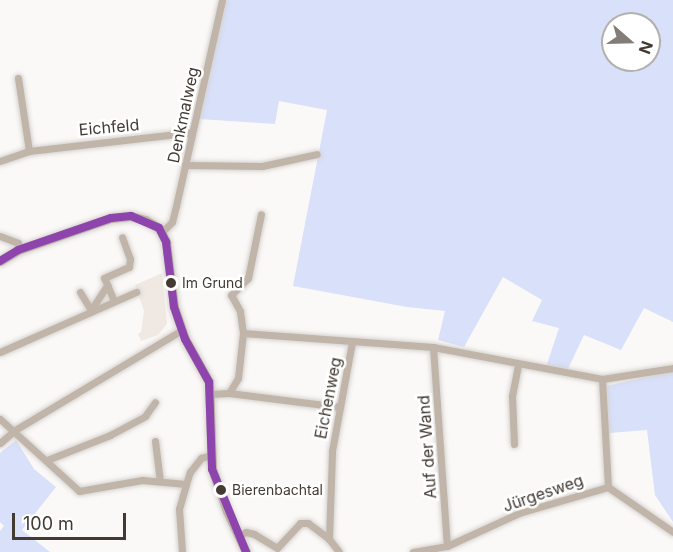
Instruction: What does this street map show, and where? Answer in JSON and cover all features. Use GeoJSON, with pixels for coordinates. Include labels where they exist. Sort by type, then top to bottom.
{"type":"FeatureCollection","features":[{"type":"Feature","properties":{"kind":"main road"},"geometry":{"type":"LineString","coordinates":[[0,261],[21,249],[111,218],[131,216],[146,220],[162,232],[166,243],[174,307],[182,330],[209,382],[211,455],[218,490],[246,552]]}},
{"type":"Feature","properties":{"kind":"street","name":"Denkmalweg"},"geometry":{"type":"LineString","coordinates":[[162,232],[172,222],[222,0]]}},
{"type":"Feature","properties":{"kind":"street"},"geometry":{"type":"LineString","coordinates":[[18,78],[30,151]]}},
{"type":"Feature","properties":{"kind":"street","name":"Eichfeld"},"geometry":{"type":"LineString","coordinates":[[0,161],[30,151],[192,132]]}},
{"type":"Feature","properties":{"kind":"street"},"geometry":{"type":"LineString","coordinates":[[185,165],[262,166],[317,154]]}},
{"type":"Feature","properties":{"kind":"street"},"geometry":{"type":"LineString","coordinates":[[229,393],[238,378],[243,333],[240,310],[231,295],[248,278],[261,214]]}},
{"type":"Feature","properties":{"kind":"street"},"geometry":{"type":"LineString","coordinates":[[0,236],[18,243],[21,249]]}},
{"type":"Feature","properties":{"kind":"street"},"geometry":{"type":"LineString","coordinates":[[114,301],[104,278],[125,270],[130,263],[122,237]]}},
{"type":"Feature","properties":{"kind":"street"},"geometry":{"type":"LineString","coordinates":[[90,310],[107,285]]}},
{"type":"Feature","properties":{"kind":"street"},"geometry":{"type":"LineString","coordinates":[[80,292],[90,310]]}},
{"type":"Feature","properties":{"kind":"street"},"geometry":{"type":"LineString","coordinates":[[0,352],[90,310],[136,292]]}},
{"type":"Feature","properties":{"kind":"street"},"geometry":{"type":"LineString","coordinates":[[0,444],[15,430],[182,330]]}},
{"type":"Feature","properties":{"kind":"street"},"geometry":{"type":"LineString","coordinates":[[243,333],[352,342]]}},
{"type":"Feature","properties":{"kind":"street","name":"Eichenweg"},"geometry":{"type":"LineString","coordinates":[[329,539],[332,451],[352,342],[433,347],[518,365],[602,379],[673,368]]}},
{"type":"Feature","properties":{"kind":"street","name":"Auf der Wand"},"geometry":{"type":"LineString","coordinates":[[433,347],[447,546]]}},
{"type":"Feature","properties":{"kind":"street"},"geometry":{"type":"LineString","coordinates":[[514,444],[512,396],[518,365]]}},
{"type":"Feature","properties":{"kind":"street"},"geometry":{"type":"LineString","coordinates":[[602,379],[608,487]]}},
{"type":"Feature","properties":{"kind":"street"},"geometry":{"type":"LineString","coordinates":[[211,394],[229,393],[340,407]]}},
{"type":"Feature","properties":{"kind":"street"},"geometry":{"type":"LineString","coordinates":[[47,460],[119,430],[145,416],[155,402]]}},
{"type":"Feature","properties":{"kind":"street"},"geometry":{"type":"LineString","coordinates":[[0,419],[15,430],[79,491],[142,480],[186,484]]}},
{"type":"Feature","properties":{"kind":"street"},"geometry":{"type":"LineString","coordinates":[[155,441],[160,480]]}},
{"type":"Feature","properties":{"kind":"street"},"geometry":{"type":"LineString","coordinates":[[182,552],[179,509],[186,484],[190,472],[201,458],[211,455]]}},
{"type":"Feature","properties":{"kind":"street","name":"Jürgesweg"},"geometry":{"type":"LineString","coordinates":[[413,552],[447,546],[519,513],[608,487],[673,532]]}},
{"type":"Feature","properties":{"kind":"street"},"geometry":{"type":"LineString","coordinates":[[238,536],[246,532],[254,534],[277,548],[300,523],[308,523],[329,539],[339,552]]}},
{"type":"Feature","properties":{"kind":"shaded area"},"geometry":{"type":"Polygon","coordinates":[[[226,0],[673,0],[673,322],[644,308],[621,350],[584,335],[566,373],[546,367],[559,328],[532,321],[542,300],[503,277],[464,347],[438,340],[445,311],[407,307],[293,286],[327,110],[279,101],[275,124],[199,119],[226,0]]]}},
{"type":"Feature","properties":{"kind":"shaded area"},"geometry":{"type":"Polygon","coordinates":[[[162,273],[167,324],[158,335],[141,341],[138,334],[141,332],[144,311],[135,285],[162,273]]]}},
{"type":"Feature","properties":{"kind":"shaded area"},"geometry":{"type":"Polygon","coordinates":[[[673,371],[673,522],[655,495],[647,430],[609,433],[606,386],[673,371]]]}},
{"type":"Feature","properties":{"kind":"shaded area"},"geometry":{"type":"Polygon","coordinates":[[[16,440],[34,469],[56,487],[22,530],[50,552],[0,552],[0,531],[4,526],[0,522],[0,453],[16,440]]]}},
{"type":"Feature","properties":{"kind":"transit line"},"geometry":{"type":"LineString","coordinates":[[0,261],[18,250],[111,218],[131,216],[159,228],[166,242],[174,307],[185,339],[209,382],[212,469],[246,552]]}},
{"type":"Feature","properties":{"kind":"place","name":"Im Grund"},"geometry":{"type":"Point","coordinates":[171,283]}},
{"type":"Feature","properties":{"kind":"place","name":"Bierenbachtal"},"geometry":{"type":"Point","coordinates":[221,490]}}]}
